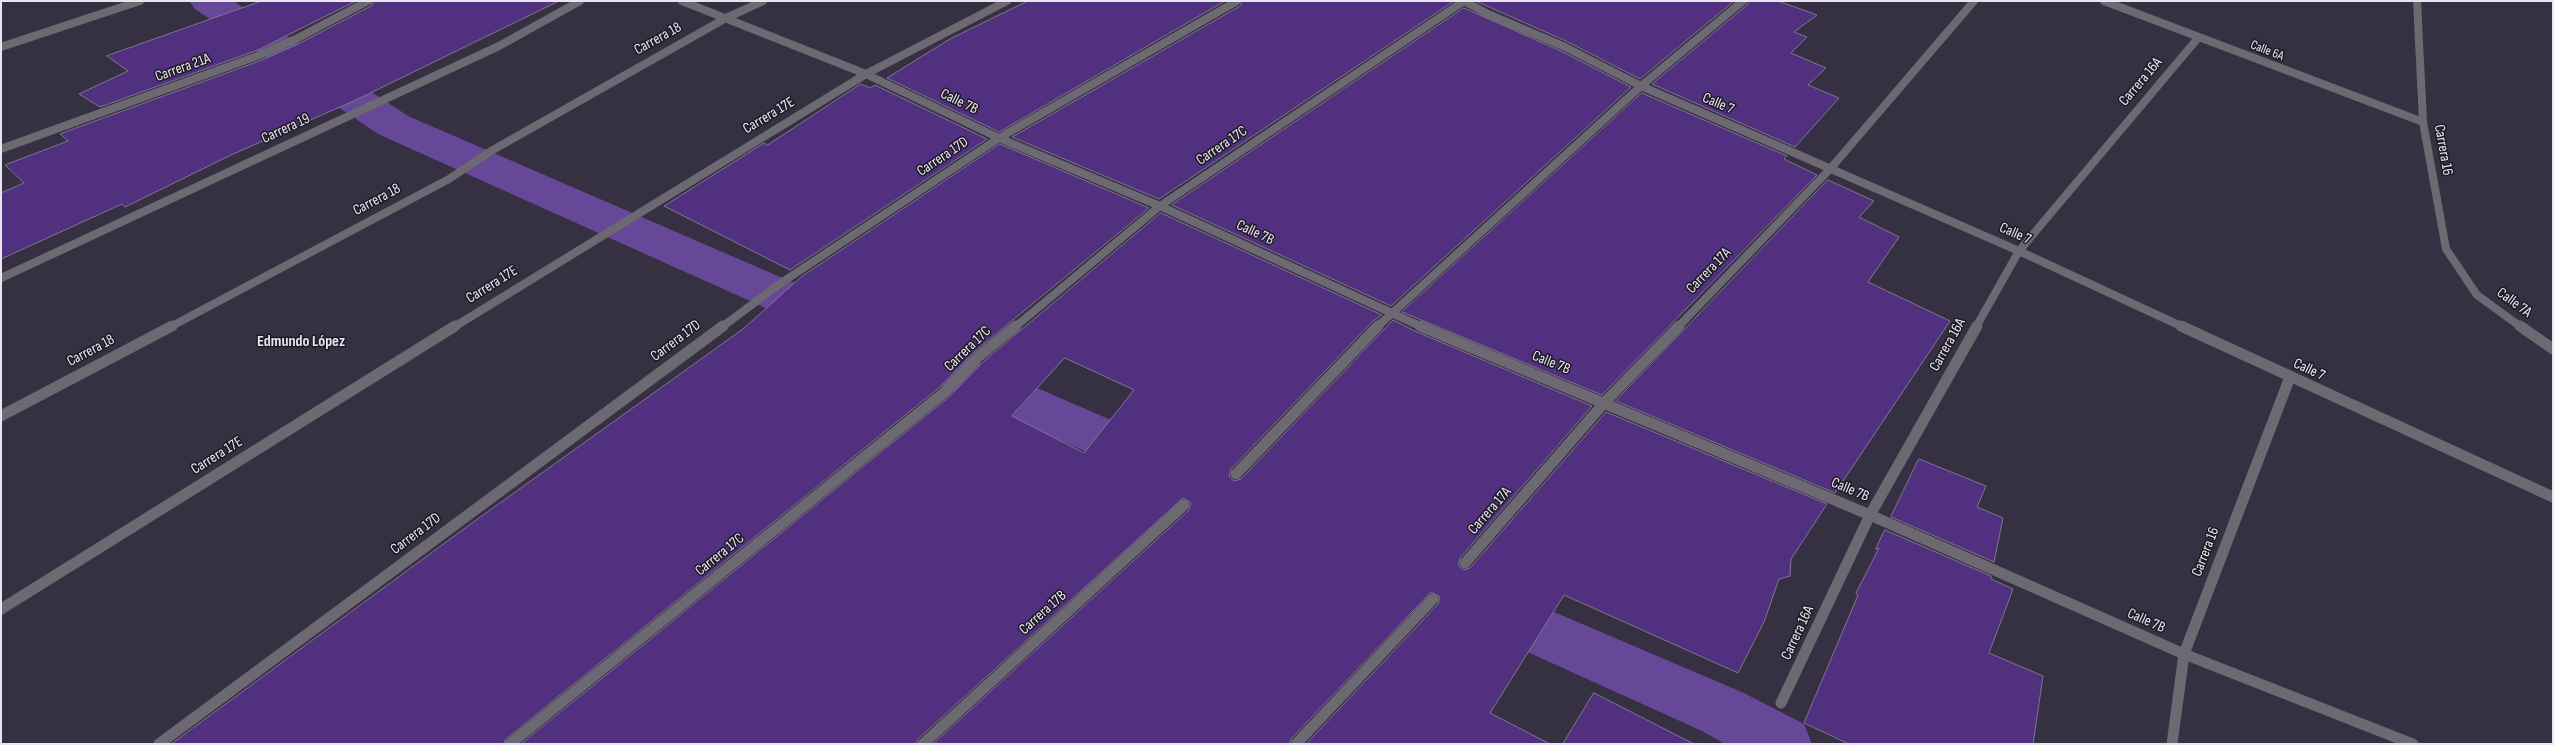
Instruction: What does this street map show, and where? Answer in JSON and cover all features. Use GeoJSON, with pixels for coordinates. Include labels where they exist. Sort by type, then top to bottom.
{"type":"FeatureCollection","features":[{"type":"Feature","properties":{"kind":"street"},"geometry":{"type":"LineString","coordinates":[[1,48],[140,1]]}},
{"type":"Feature","properties":{"kind":"street","name":"Carrera 21A"},"geometry":{"type":"LineString","coordinates":[[1,149],[260,55],[296,39],[368,1]]}},
{"type":"Feature","properties":{"kind":"street","name":"Carrera 19"},"geometry":{"type":"LineString","coordinates":[[1,278],[384,98],[499,46],[580,1]]}},
{"type":"Feature","properties":{"kind":"street","name":"Calle 7B"},"geometry":{"type":"LineString","coordinates":[[682,1],[866,74],[999,138],[1160,206],[1390,312],[1606,402],[1870,515],[2184,654],[2413,744]]}},
{"type":"Feature","properties":{"kind":"street","name":"Carrera 18"},"geometry":{"type":"LineString","coordinates":[[1,416],[449,179],[491,151],[726,18],[763,1]]}},
{"type":"Feature","properties":{"kind":"street","name":"Carrera 17E"},"geometry":{"type":"LineString","coordinates":[[1,609],[599,236],[866,74],[1007,1]]}},
{"type":"Feature","properties":{"kind":"street","name":"Carrera 17D"},"geometry":{"type":"LineString","coordinates":[[159,744],[778,286],[999,138],[1237,1]]}},
{"type":"Feature","properties":{"kind":"street","name":"Calle 7"},"geometry":{"type":"LineString","coordinates":[[1464,1],[1488,14],[1565,47],[1641,86],[2019,251],[2553,497]]}},
{"type":"Feature","properties":{"kind":"street","name":"Carrera 17C"},"geometry":{"type":"LineString","coordinates":[[510,744],[946,391],[978,357],[1160,206],[1464,1]]}},
{"type":"Feature","properties":{"kind":"street"},"geometry":{"type":"LineString","coordinates":[[1236,474],[1390,312],[1641,86],[1743,1]]}},
{"type":"Feature","properties":{"kind":"street","name":"Carrera 17A"},"geometry":{"type":"LineString","coordinates":[[1465,563],[1606,402],[1831,168],[1974,1]]}},
{"type":"Feature","properties":{"kind":"street","name":"Calle 6A"},"geometry":{"type":"LineString","coordinates":[[2104,1],[2198,38],[2423,122]]}},
{"type":"Feature","properties":{"kind":"street","name":"Carrera 16"},"geometry":{"type":"LineString","coordinates":[[2417,1],[2423,122],[2446,249],[2477,295]]}},
{"type":"Feature","properties":{"kind":"street","name":"Carrera 16A"},"geometry":{"type":"LineString","coordinates":[[1781,703],[1870,515],[2019,251],[2198,38]]}},
{"type":"Feature","properties":{"kind":"street","name":"Calle 7A"},"geometry":{"type":"LineString","coordinates":[[2477,295],[2553,349]]}},
{"type":"Feature","properties":{"kind":"street","name":"Carrera 16"},"geometry":{"type":"LineString","coordinates":[[2172,744],[2184,654],[2290,377]]}},
{"type":"Feature","properties":{"kind":"street","name":"Carrera 17B"},"geometry":{"type":"LineString","coordinates":[[923,744],[1184,505]]}},
{"type":"Feature","properties":{"kind":"street"},"geometry":{"type":"LineString","coordinates":[[1296,744],[1433,599]]}},
{"type":"Feature","properties":{"kind":"building"},"geometry":{"type":"Polygon","coordinates":[[[262,1],[356,1],[258,50],[100,107],[79,94],[128,71],[107,56],[262,1]]]}},
{"type":"Feature","properties":{"kind":"building"},"geometry":{"type":"Polygon","coordinates":[[[374,1],[559,1],[358,99],[231,155],[125,207],[122,204],[1,259],[1,193],[24,183],[5,165],[68,141],[60,134],[262,60],[298,44],[371,6],[374,1]]]}},
{"type":"Feature","properties":{"kind":"building"},"geometry":{"type":"Polygon","coordinates":[[[1028,1],[1225,1],[999,132],[887,78],[950,39],[1028,1]]]}},
{"type":"Feature","properties":{"kind":"building"},"geometry":{"type":"Polygon","coordinates":[[[1243,1],[1454,1],[1159,199],[1012,137],[1240,6],[1243,1]]]}},
{"type":"Feature","properties":{"kind":"building"},"geometry":{"type":"Polygon","coordinates":[[[1476,1],[1734,1],[1640,79],[1568,42],[1476,1]]]}},
{"type":"Feature","properties":{"kind":"building"},"geometry":{"type":"Polygon","coordinates":[[[1749,1],[1778,1],[1817,15],[1794,32],[1807,37],[1791,53],[1826,68],[1808,85],[1839,98],[1795,147],[1652,84],[1747,5],[1749,1]]]}},
{"type":"Feature","properties":{"kind":"building"},"geometry":{"type":"Polygon","coordinates":[[[1464,8],[1563,52],[1631,87],[1391,306],[1172,205],[1464,8]]]}},
{"type":"Feature","properties":{"kind":"building"},"geometry":{"type":"Polygon","coordinates":[[[861,84],[870,88],[875,85],[987,139],[790,270],[664,206],[764,143],[767,145],[861,84]]]}},
{"type":"Feature","properties":{"kind":"building"},"geometry":{"type":"Polygon","coordinates":[[[1642,93],[1787,156],[1784,159],[1817,175],[1602,395],[1402,312],[1642,93]]]}},
{"type":"Feature","properties":{"kind":"building"},"geometry":{"type":"Polygon","coordinates":[[[1000,144],[1149,208],[974,352],[941,386],[506,739],[503,744],[171,744],[472,523],[743,329],[801,277],[1000,144]]]}},
{"type":"Feature","properties":{"kind":"building"},"geometry":{"type":"Polygon","coordinates":[[[1828,180],[1874,201],[1859,217],[1899,237],[1868,282],[1950,321],[1835,493],[1616,401],[1828,180]]]}},
{"type":"Feature","properties":{"kind":"building"},"geometry":{"type":"Polygon","coordinates":[[[1161,213],[1382,315],[1373,321],[1231,469],[1229,476],[1234,481],[1241,479],[1393,320],[1417,332],[1592,406],[1460,558],[1458,565],[1463,570],[1470,568],[1606,412],[1827,504],[1791,559],[1790,576],[1779,579],[1764,622],[1738,673],[1564,595],[1490,713],[1550,744],[1306,744],[1438,604],[1440,597],[1431,592],[1291,739],[1289,744],[933,744],[1189,510],[1191,503],[1183,498],[918,739],[916,744],[521,744],[950,396],[983,362],[1161,213]],[[1065,358],[1012,416],[1084,453],[1134,390],[1065,358]]]}},
{"type":"Feature","properties":{"kind":"building"},"geometry":{"type":"Polygon","coordinates":[[[1919,459],[1986,486],[1977,507],[2003,518],[1994,562],[1891,517],[1919,459]]]}},
{"type":"Feature","properties":{"kind":"building"},"geometry":{"type":"Polygon","coordinates":[[[1885,530],[1991,576],[1991,579],[2013,589],[1989,653],[2043,676],[2033,744],[1849,744],[1804,723],[1858,595],[1856,593],[1879,548],[1876,549],[1885,530]]]}},
{"type":"Feature","properties":{"kind":"building"},"geometry":{"type":"Polygon","coordinates":[[[1594,693],[1694,744],[1563,744],[1594,693]]]}},
{"type":"Feature","properties":{"kind":"waterway"},"geometry":{"type":"LineString","coordinates":[[208,1],[393,125],[1160,463]]}},
{"type":"Feature","properties":{"kind":"waterway"},"geometry":{"type":"LineString","coordinates":[[1479,604],[1723,712],[1782,744]]}},
{"type":"Feature","properties":{"kind":"district","name":"Edmundo López"},"geometry":{"type":"Point","coordinates":[301,342]}}]}
